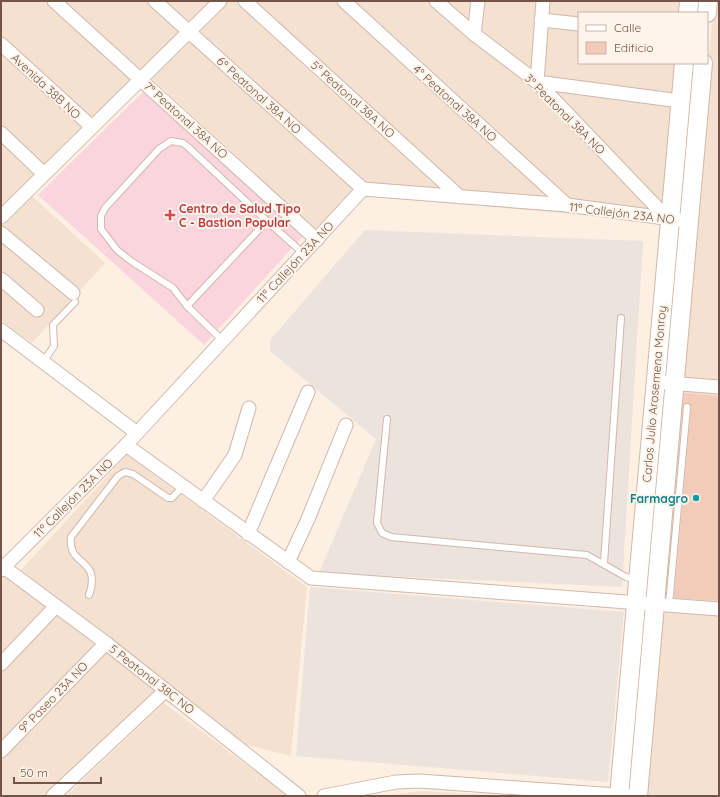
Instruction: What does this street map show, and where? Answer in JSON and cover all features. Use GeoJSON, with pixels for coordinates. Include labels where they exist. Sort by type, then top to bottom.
{"type":"FeatureCollection","features":[{"type":"Feature","properties":{"kind":"main road"},"geometry":{"type":"LineString","coordinates":[[688,12],[689,1]]}},
{"type":"Feature","properties":{"kind":"main road"},"geometry":{"type":"LineString","coordinates":[[707,12],[708,1]]}},
{"type":"Feature","properties":{"kind":"main road","name":"Carlos Julio Arosemena Monroy"},"geometry":{"type":"LineString","coordinates":[[623,796],[636,603],[656,382],[668,219],[684,64]]}},
{"type":"Feature","properties":{"kind":"main road","name":"Carlos Julio Arosemena Monroy"},"geometry":{"type":"LineString","coordinates":[[638,796],[662,605],[674,384],[702,64]]}},
{"type":"Feature","properties":{"kind":"street","name":"7° Peatonal 38A NO"},"geometry":{"type":"LineString","coordinates":[[54,1],[317,240]]}},
{"type":"Feature","properties":{"kind":"street","name":"6º Peatonal 38A NO"},"geometry":{"type":"LineString","coordinates":[[155,1],[363,189]]}},
{"type":"Feature","properties":{"kind":"street"},"geometry":{"type":"LineString","coordinates":[[1,217],[220,1]]}},
{"type":"Feature","properties":{"kind":"street","name":"5° Peatonal 38A NO"},"geometry":{"type":"LineString","coordinates":[[245,1],[460,197]]}},
{"type":"Feature","properties":{"kind":"street","name":"4° Peatonal 38A NO"},"geometry":{"type":"LineString","coordinates":[[344,1],[567,205]]}},
{"type":"Feature","properties":{"kind":"street","name":"3° Peatonal 38A NO"},"geometry":{"type":"LineString","coordinates":[[436,1],[474,34],[537,82],[668,219]]}},
{"type":"Feature","properties":{"kind":"street"},"geometry":{"type":"LineString","coordinates":[[474,34],[478,1]]}},
{"type":"Feature","properties":{"kind":"street"},"geometry":{"type":"LineString","coordinates":[[543,1],[537,82],[680,101]]}},
{"type":"Feature","properties":{"kind":"street"},"geometry":{"type":"LineString","coordinates":[[541,20],[578,24]]}},
{"type":"Feature","properties":{"kind":"street","name":"Avenida 38B NO"},"geometry":{"type":"LineString","coordinates":[[1,44],[92,128]]}},
{"type":"Feature","properties":{"kind":"street"},"geometry":{"type":"LineString","coordinates":[[1,133],[44,174]]}},
{"type":"Feature","properties":{"kind":"street","name":"11º Callejón 23A NO"},"geometry":{"type":"LineString","coordinates":[[2,568],[126,445],[363,189],[567,205],[688,221]]}},
{"type":"Feature","properties":{"kind":"street"},"geometry":{"type":"LineString","coordinates":[[1,233],[74,297]]}},
{"type":"Feature","properties":{"kind":"street"},"geometry":{"type":"LineString","coordinates":[[1,279],[37,310]]}},
{"type":"Feature","properties":{"kind":"street"},"geometry":{"type":"LineString","coordinates":[[1,330],[137,433]]}},
{"type":"Feature","properties":{"kind":"street"},"geometry":{"type":"LineString","coordinates":[[656,382],[719,387]]}},
{"type":"Feature","properties":{"kind":"street"},"geometry":{"type":"LineString","coordinates":[[248,534],[308,392]]}},
{"type":"Feature","properties":{"kind":"street"},"geometry":{"type":"LineString","coordinates":[[203,501],[234,455],[249,408]]}},
{"type":"Feature","properties":{"kind":"street"},"geometry":{"type":"LineString","coordinates":[[288,562],[346,425]]}},
{"type":"Feature","properties":{"kind":"street"},"geometry":{"type":"LineString","coordinates":[[126,445],[311,578],[719,609]]}},
{"type":"Feature","properties":{"kind":"street","name":"5 Peatonal 38C NO"},"geometry":{"type":"LineString","coordinates":[[2,568],[106,642],[299,796]]}},
{"type":"Feature","properties":{"kind":"street"},"geometry":{"type":"LineString","coordinates":[[1,664],[56,606]]}},
{"type":"Feature","properties":{"kind":"street","name":"9º Paseo 23A NO"},"geometry":{"type":"LineString","coordinates":[[1,752],[106,642]]}},
{"type":"Feature","properties":{"kind":"street"},"geometry":{"type":"LineString","coordinates":[[53,796],[166,690]]}},
{"type":"Feature","properties":{"kind":"street"},"geometry":{"type":"LineString","coordinates":[[324,796],[396,782],[420,782],[508,792],[623,796]]}},
{"type":"Feature","properties":{"kind":"lane"},"geometry":{"type":"LineString","coordinates":[[222,340],[187,306],[173,288],[145,271],[117,250],[101,229],[101,216],[105,208],[159,149],[171,141],[183,144],[304,254]]}},
{"type":"Feature","properties":{"kind":"lane"},"geometry":{"type":"LineString","coordinates":[[187,306],[268,220]]}},
{"type":"Feature","properties":{"kind":"lane"},"geometry":{"type":"LineString","coordinates":[[43,362],[54,346],[53,326],[74,297]]}},
{"type":"Feature","properties":{"kind":"lane"},"geometry":{"type":"LineString","coordinates":[[604,563],[621,318]]}},
{"type":"Feature","properties":{"kind":"lane"},"geometry":{"type":"LineString","coordinates":[[662,605],[687,408]]}},
{"type":"Feature","properties":{"kind":"lane"},"geometry":{"type":"LineString","coordinates":[[387,419],[377,523],[382,533],[391,537],[587,555],[604,563],[626,577],[638,580]]}},
{"type":"Feature","properties":{"kind":"lane"},"geometry":{"type":"LineString","coordinates":[[89,595],[94,582],[93,576],[90,570],[74,554],[70,546],[71,537],[118,476],[125,472],[133,474],[168,498],[172,498],[183,486]]}},
{"type":"Feature","properties":{"kind":"shaded area"},"geometry":{"type":"Polygon","coordinates":[[[1,1],[695,1],[694,12],[578,12],[578,64],[690,64],[675,223],[367,196],[325,238],[150,77],[32,196],[105,263],[32,343],[1,320],[1,1]]]}},
{"type":"Feature","properties":{"kind":"shaded area"},"geometry":{"type":"Polygon","coordinates":[[[714,1],[719,1],[719,796],[645,796],[714,1]]]}},
{"type":"Feature","properties":{"kind":"shaded area","name":"Centro de Salud Tipo C - Bastion Popular"},"geometry":{"type":"Polygon","coordinates":[[[143,92],[303,236],[204,345],[38,195],[143,92]]]}},
{"type":"Feature","properties":{"kind":"shaded area"},"geometry":{"type":"Polygon","coordinates":[[[365,230],[643,241],[622,587],[319,573],[376,439],[270,351],[271,339],[365,230]]]}},
{"type":"Feature","properties":{"kind":"shaded area"},"geometry":{"type":"Polygon","coordinates":[[[127,455],[307,587],[291,756],[247,745],[165,681],[45,796],[1,796],[1,564],[105,635],[21,570],[127,455]]]}},
{"type":"Feature","properties":{"kind":"shaded area"},"geometry":{"type":"Polygon","coordinates":[[[310,587],[624,612],[608,782],[296,756],[310,587]]]}},
{"type":"Feature","properties":{"kind":"shaded area"},"geometry":{"type":"Polygon","coordinates":[[[164,703],[288,796],[66,796],[164,703]]]}},
{"type":"Feature","properties":{"kind":"shaded area"},"geometry":{"type":"Polygon","coordinates":[[[422,791],[509,796],[379,796],[422,791]]]}},
{"type":"Feature","properties":{"kind":"building","name":"Farmagro"},"geometry":{"type":"Polygon","coordinates":[[[684,393],[719,396],[719,601],[674,598],[691,407],[688,403],[683,405],[684,393]]]}},
{"type":"Feature","properties":{"kind":"place","name":"Centro de Salud Tipo C - Bastion Popular"},"geometry":{"type":"Point","coordinates":[170,215]}},
{"type":"Feature","properties":{"kind":"place","name":"Farmagro"},"geometry":{"type":"Point","coordinates":[696,498]}}]}
